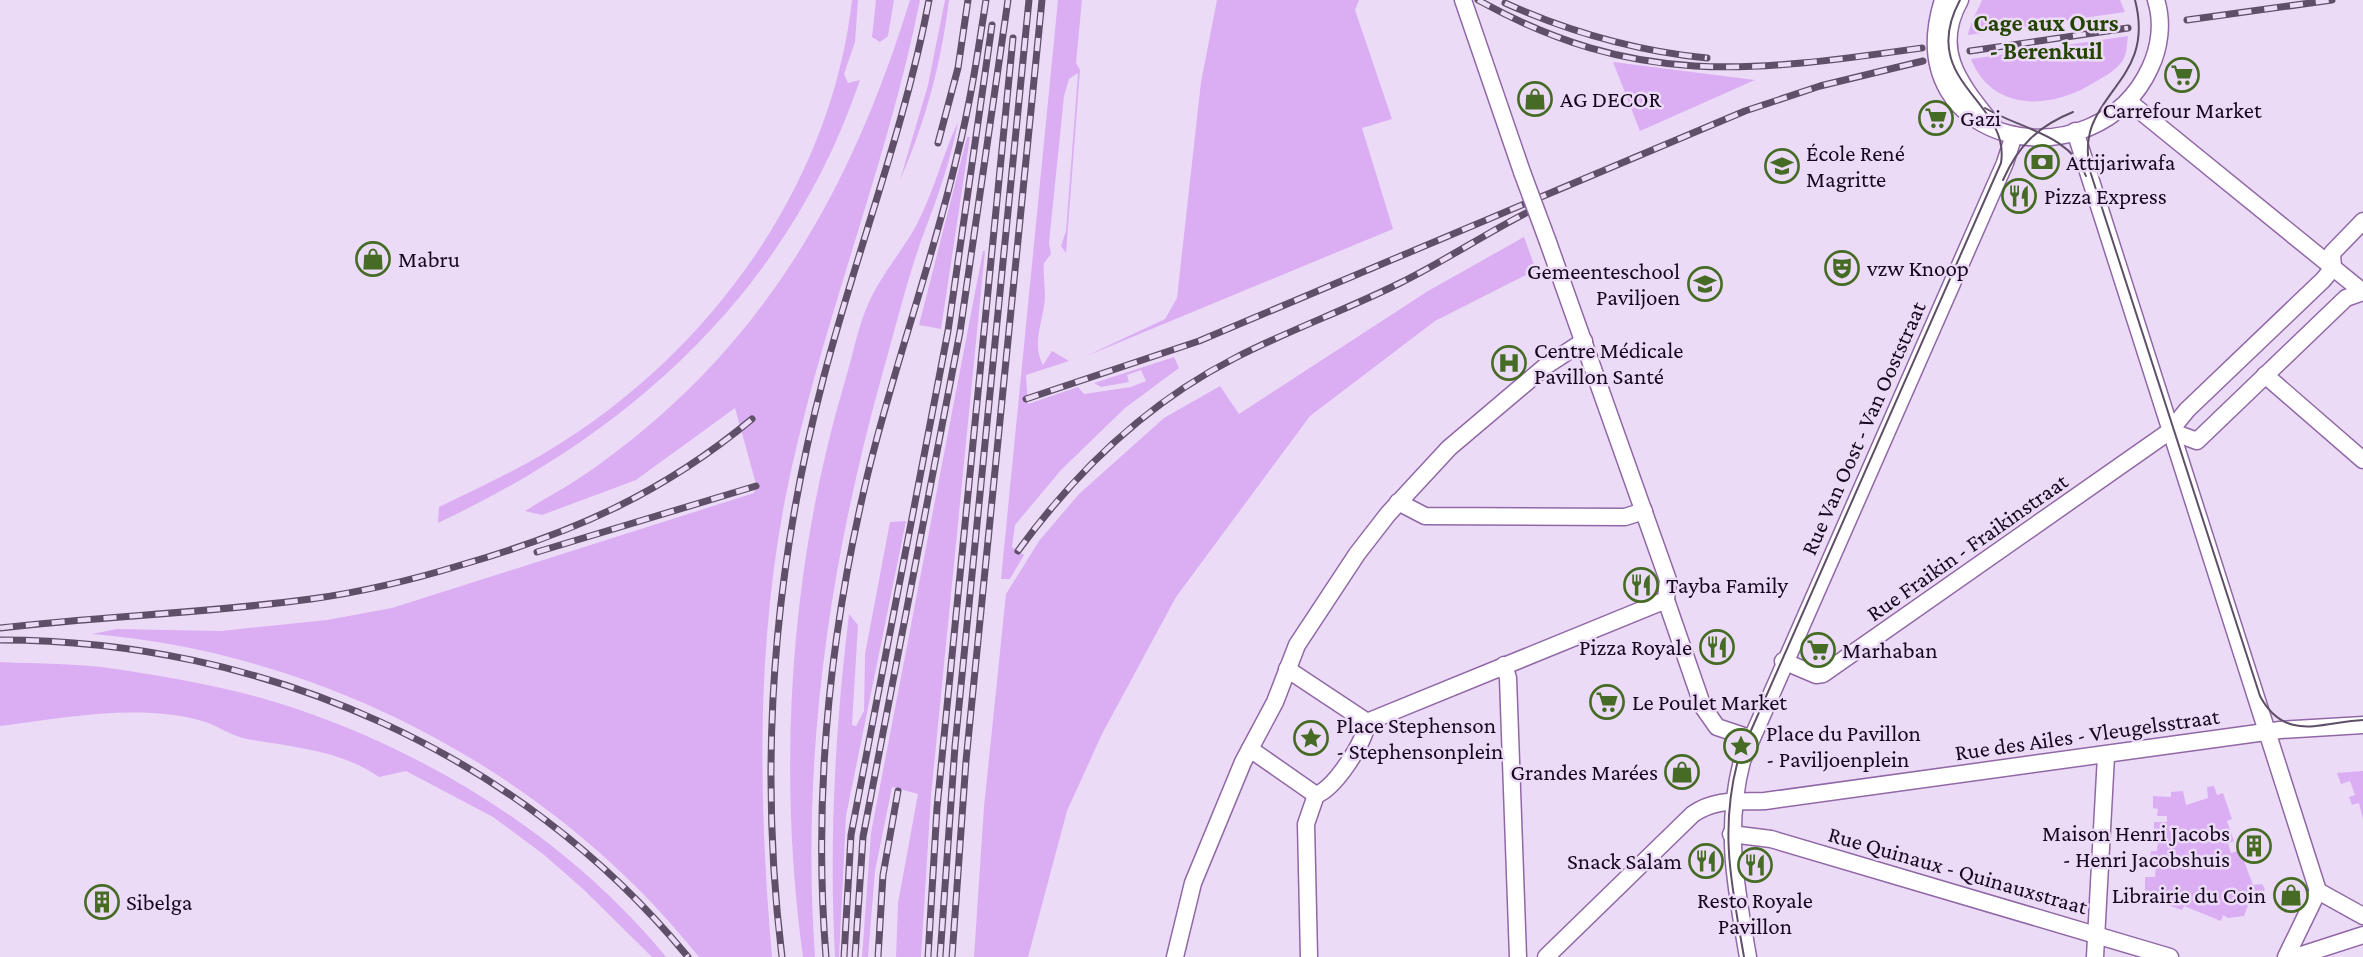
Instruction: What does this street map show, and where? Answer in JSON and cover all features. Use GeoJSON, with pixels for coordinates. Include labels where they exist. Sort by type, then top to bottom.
{"type":"FeatureCollection","features":[{"type":"Feature","properties":{"kind":"street"},"geometry":{"type":"LineString","coordinates":[[1463,0],[1644,510],[1668,580],[1666,600],[1710,718],[1717,727],[1750,738]]}},
{"type":"Feature","properties":{"kind":"street"},"geometry":{"type":"LineString","coordinates":[[1942,0],[1937,22],[1936,48],[1946,85],[1974,120],[2006,133],[2045,137],[2075,131],[2103,120],[2128,101],[2142,84],[2153,61],[2160,29],[2156,0]]}},
{"type":"Feature","properties":{"kind":"street"},"geometry":{"type":"LineString","coordinates":[[1960,0],[1949,31],[1949,55],[1956,75],[1970,96],[2006,133]]}},
{"type":"Feature","properties":{"kind":"street"},"geometry":{"type":"LineString","coordinates":[[1970,96],[1993,115],[2045,137]]}},
{"type":"Feature","properties":{"kind":"street"},"geometry":{"type":"LineString","coordinates":[[2128,101],[2363,292]]}},
{"type":"Feature","properties":{"kind":"street"},"geometry":{"type":"LineString","coordinates":[[2075,131],[2318,891],[2287,957]]}},
{"type":"Feature","properties":{"kind":"street","name":"Rue Van Oost - Van Ooststraat"},"geometry":{"type":"LineString","coordinates":[[1783,661],[2005,163],[2006,133]]}},
{"type":"Feature","properties":{"kind":"street"},"geometry":{"type":"LineString","coordinates":[[2171,431],[2187,410],[2333,268],[2332,253],[2363,221]]}},
{"type":"Feature","properties":{"kind":"street"},"geometry":{"type":"LineString","coordinates":[[2171,431],[2197,440],[2346,298],[2363,292]]}},
{"type":"Feature","properties":{"kind":"street"},"geometry":{"type":"LineString","coordinates":[[1175,957],[1193,883],[1216,821],[1275,702],[1297,645],[1398,502],[1449,448],[1495,406],[1584,341]]}},
{"type":"Feature","properties":{"kind":"street"},"geometry":{"type":"LineString","coordinates":[[2265,374],[2363,460]]}},
{"type":"Feature","properties":{"kind":"street","name":"Rue Fraikin - Fraikinstraat"},"geometry":{"type":"LineString","coordinates":[[1783,661],[1816,675],[1823,674],[2171,431]]}},
{"type":"Feature","properties":{"kind":"street"},"geometry":{"type":"LineString","coordinates":[[1398,502],[1425,516],[1625,517],[1644,510]]}},
{"type":"Feature","properties":{"kind":"street"},"geometry":{"type":"LineString","coordinates":[[1367,722],[1666,600]]}},
{"type":"Feature","properties":{"kind":"street"},"geometry":{"type":"LineString","coordinates":[[1748,957],[1731,834],[1734,800],[1750,738],[1783,661]]}},
{"type":"Feature","properties":{"kind":"street"},"geometry":{"type":"LineString","coordinates":[[1504,664],[1508,678],[1515,953],[1518,957]]}},
{"type":"Feature","properties":{"kind":"street"},"geometry":{"type":"LineString","coordinates":[[1287,669],[1367,722]]}},
{"type":"Feature","properties":{"kind":"street"},"geometry":{"type":"LineString","coordinates":[[1316,794],[1328,790],[1366,734],[1367,722]]}},
{"type":"Feature","properties":{"kind":"street","name":"Rue des Ailes - Vleugelsstraat"},"geometry":{"type":"LineString","coordinates":[[1546,957],[1693,814],[1734,800],[1765,801],[2106,756],[2269,731],[2363,725]]}},
{"type":"Feature","properties":{"kind":"street"},"geometry":{"type":"LineString","coordinates":[[1250,750],[1316,794]]}},
{"type":"Feature","properties":{"kind":"street"},"geometry":{"type":"LineString","coordinates":[[2095,957],[2106,756]]}},
{"type":"Feature","properties":{"kind":"street"},"geometry":{"type":"LineString","coordinates":[[1309,957],[1306,824],[1316,794]]}},
{"type":"Feature","properties":{"kind":"street","name":"Rue Quinaux - Quinauxstraat"},"geometry":{"type":"LineString","coordinates":[[1731,834],[1771,839],[2170,957]]}},
{"type":"Feature","properties":{"kind":"street"},"geometry":{"type":"LineString","coordinates":[[2318,891],[2363,916]]}},
{"type":"Feature","properties":{"kind":"street"},"geometry":{"type":"LineString","coordinates":[[2295,957],[2363,935]]}},
{"type":"Feature","properties":{"kind":"shaded area"},"geometry":{"type":"Polygon","coordinates":[[[852,0],[858,0],[855,42],[844,74],[848,83],[860,80],[830,155],[792,224],[747,288],[696,345],[639,398],[577,444],[509,486],[438,523],[439,507],[535,459],[606,412],[660,366],[709,315],[752,260],[789,200],[818,136],[839,69],[852,0]]]}},
{"type":"Feature","properties":{"kind":"shaded area"},"geometry":{"type":"Polygon","coordinates":[[[876,0],[894,0],[888,36],[880,42],[872,37],[876,0]]]}},
{"type":"Feature","properties":{"kind":"shaded area"},"geometry":{"type":"Polygon","coordinates":[[[910,0],[920,0],[906,64],[814,378],[784,505],[775,561],[764,674],[763,730],[764,843],[772,957],[699,957],[641,891],[575,832],[504,779],[428,734],[348,696],[265,667],[179,646],[92,634],[117,629],[221,631],[327,620],[392,608],[754,493],[756,484],[735,408],[636,480],[542,515],[525,511],[588,472],[656,420],[708,370],[753,317],[794,260],[829,200],[860,137],[910,0]]]}},
{"type":"Feature","properties":{"kind":"shaded area"},"geometry":{"type":"Polygon","coordinates":[[[945,0],[949,0],[937,70],[900,180],[928,85],[945,0]]]}},
{"type":"Feature","properties":{"kind":"shaded area"},"geometry":{"type":"Polygon","coordinates":[[[1058,0],[1082,0],[1076,63],[1080,70],[1066,253],[1061,246],[1066,231],[1078,73],[1069,79],[1064,96],[1049,243],[1051,254],[1044,263],[1045,297],[1038,348],[1043,365],[1052,351],[1069,361],[1026,375],[1028,404],[1078,387],[1084,394],[1131,387],[1146,381],[1141,370],[1127,375],[1129,382],[1101,387],[1094,383],[1174,357],[1179,368],[1125,408],[1061,470],[1015,525],[1012,547],[1024,555],[1010,579],[1001,579],[1058,0]]]}},
{"type":"Feature","properties":{"kind":"shaded area"},"geometry":{"type":"Polygon","coordinates":[[[1217,0],[1359,0],[1355,10],[1392,119],[1362,128],[1393,229],[1084,357],[1165,319],[1177,298],[1201,82],[1217,0]]]}},
{"type":"Feature","properties":{"kind":"shaded area"},"geometry":{"type":"Polygon","coordinates":[[[1982,0],[2120,0],[2125,12],[1968,35],[1982,0]]]}},
{"type":"Feature","properties":{"kind":"shaded area"},"geometry":{"type":"Polygon","coordinates":[[[2128,36],[2124,58],[2119,66],[2078,91],[2042,101],[2024,101],[1993,89],[1971,59],[2128,36]]]}},
{"type":"Feature","properties":{"kind":"shaded area"},"geometry":{"type":"Polygon","coordinates":[[[1613,62],[1755,80],[1640,131],[1613,62]]]}},
{"type":"Feature","properties":{"kind":"shaded area"},"geometry":{"type":"Polygon","coordinates":[[[958,122],[947,166],[911,272],[882,375],[847,519],[823,663],[816,736],[812,809],[815,957],[803,957],[795,885],[790,740],[801,594],[812,522],[826,451],[862,320],[875,290],[917,224],[958,122]]]}},
{"type":"Feature","properties":{"kind":"shaded area"},"geometry":{"type":"Polygon","coordinates":[[[967,137],[970,137],[941,329],[919,325],[967,137]]]}},
{"type":"Feature","properties":{"kind":"shaded area"},"geometry":{"type":"Polygon","coordinates":[[[1524,237],[1536,270],[1435,321],[1310,416],[1176,597],[1102,734],[1067,811],[1028,957],[974,957],[984,807],[1006,594],[1039,541],[1079,494],[1164,418],[1220,386],[1239,414],[1428,291],[1524,237]]]}},
{"type":"Feature","properties":{"kind":"shaded area"},"geometry":{"type":"Polygon","coordinates":[[[983,251],[931,796],[921,957],[896,957],[898,903],[918,794],[892,787],[875,871],[868,957],[862,957],[871,833],[983,251]]]}},
{"type":"Feature","properties":{"kind":"shaded area"},"geometry":{"type":"Polygon","coordinates":[[[906,521],[846,816],[839,957],[835,957],[834,785],[849,614],[858,625],[852,725],[856,726],[864,711],[865,654],[890,522],[906,521]]]}},
{"type":"Feature","properties":{"kind":"shaded area"},"geometry":{"type":"Polygon","coordinates":[[[0,662],[102,667],[184,680],[275,702],[349,728],[450,778],[545,841],[589,877],[666,957],[652,957],[582,888],[543,854],[493,817],[406,771],[379,777],[332,755],[241,738],[208,723],[153,713],[75,716],[0,726],[0,662]]]}},
{"type":"Feature","properties":{"kind":"shaded area"},"geometry":{"type":"Polygon","coordinates":[[[2363,771],[2363,819],[2359,803],[2352,805],[2349,797],[2355,795],[2350,781],[2341,784],[2337,773],[2363,771]]]}},
{"type":"Feature","properties":{"kind":"shaded area"},"geometry":{"type":"Polygon","coordinates":[[[2214,786],[2217,795],[2223,793],[2232,819],[2227,821],[2234,841],[2228,843],[2231,853],[2244,849],[2247,859],[2244,861],[2253,885],[2262,884],[2265,889],[2262,894],[2254,890],[2244,916],[2228,918],[2223,915],[2221,921],[2184,906],[2182,910],[2145,897],[2145,877],[2155,877],[2156,864],[2150,864],[2151,851],[2157,851],[2158,839],[2154,838],[2154,822],[2167,822],[2167,816],[2157,816],[2158,809],[2153,808],[2153,796],[2171,797],[2171,792],[2183,791],[2186,805],[2208,798],[2207,787],[2214,786]]]}},
{"type":"Feature","properties":{"kind":"tram line"},"geometry":{"type":"LineString","coordinates":[[1744,957],[1732,883],[1728,835],[1732,786],[1738,760],[2001,163],[2000,142],[1993,123],[1956,71],[1949,51],[1950,28],[1960,0]]}},
{"type":"Feature","properties":{"kind":"tram line"},"geometry":{"type":"LineString","coordinates":[[2135,0],[2139,29],[2135,53],[2092,125],[2088,147],[2091,174],[2260,696],[2270,711],[2293,725],[2319,726],[2363,720]]}},
{"type":"Feature","properties":{"kind":"tram line"},"geometry":{"type":"LineString","coordinates":[[1985,108],[2056,142],[2079,162],[2086,176]]}},
{"type":"Feature","properties":{"kind":"tram line"},"geometry":{"type":"LineString","coordinates":[[2003,180],[2015,157],[2031,138],[2049,124],[2073,112]]}},
{"type":"Feature","properties":{"kind":"railway"},"geometry":{"type":"LineString","coordinates":[[782,957],[771,810],[772,737],[775,664],[793,519],[824,376],[894,142],[929,0]]}},
{"type":"Feature","properties":{"kind":"railway"},"geometry":{"type":"LineString","coordinates":[[938,143],[958,68],[968,0]]}},
{"type":"Feature","properties":{"kind":"railway"},"geometry":{"type":"LineString","coordinates":[[826,957],[822,835],[824,774],[828,714],[844,592],[878,433],[962,137],[986,0]]}},
{"type":"Feature","properties":{"kind":"railway"},"geometry":{"type":"LineString","coordinates":[[855,957],[863,837],[960,332],[1008,0]]}},
{"type":"Feature","properties":{"kind":"railway"},"geometry":{"type":"LineString","coordinates":[[940,957],[955,746],[1029,0]]}},
{"type":"Feature","properties":{"kind":"railway"},"geometry":{"type":"LineString","coordinates":[[952,957],[966,761],[1042,0]]}},
{"type":"Feature","properties":{"kind":"railway"},"geometry":{"type":"LineString","coordinates":[[1478,0],[1536,28],[1590,48],[1643,60],[1695,66],[1748,67],[1802,63],[1922,48]]}},
{"type":"Feature","properties":{"kind":"railway"},"geometry":{"type":"LineString","coordinates":[[2187,20],[2332,0]]}},
{"type":"Feature","properties":{"kind":"railway"},"geometry":{"type":"LineString","coordinates":[[1505,3],[1604,39],[1655,51],[1707,58]]}},
{"type":"Feature","properties":{"kind":"railway"},"geometry":{"type":"LineString","coordinates":[[844,957],[851,835],[948,331],[992,25]]}},
{"type":"Feature","properties":{"kind":"railway"},"geometry":{"type":"LineString","coordinates":[[1970,51],[2128,28]]}},
{"type":"Feature","properties":{"kind":"railway"},"geometry":{"type":"LineString","coordinates":[[928,957],[937,808],[1013,38]]}},
{"type":"Feature","properties":{"kind":"railway"},"geometry":{"type":"LineString","coordinates":[[1026,399],[1199,341],[1745,111],[1820,86],[1923,61]]}},
{"type":"Feature","properties":{"kind":"railway"},"geometry":{"type":"LineString","coordinates":[[1018,551],[1064,493],[1089,467],[1115,441],[1172,396],[1235,358],[1400,283],[1526,213]]}},
{"type":"Feature","properties":{"kind":"railway"},"geometry":{"type":"LineString","coordinates":[[0,628],[311,599],[424,576],[502,553],[578,525],[614,508],[684,469],[752,419]]}},
{"type":"Feature","properties":{"kind":"railway"},"geometry":{"type":"LineString","coordinates":[[537,552],[756,486]]}},
{"type":"Feature","properties":{"kind":"railway"},"geometry":{"type":"LineString","coordinates":[[0,640],[98,645],[195,661],[289,686],[380,722],[466,767],[547,821],[621,885],[688,957]]}},
{"type":"Feature","properties":{"kind":"railway"},"geometry":{"type":"LineString","coordinates":[[878,957],[883,875],[898,791]]}},
{"type":"Feature","properties":{"kind":"place","name":"Carrefour Market"},"geometry":{"type":"Point","coordinates":[2182,75]}},
{"type":"Feature","properties":{"kind":"place","name":"AG DECOR"},"geometry":{"type":"Point","coordinates":[1535,99]}},
{"type":"Feature","properties":{"kind":"place","name":"Gazi"},"geometry":{"type":"Point","coordinates":[1936,118]}},
{"type":"Feature","properties":{"kind":"place","name":"Attijariwafa"},"geometry":{"type":"Point","coordinates":[2042,162]}},
{"type":"Feature","properties":{"kind":"place","name":"École René Magritte"},"geometry":{"type":"Point","coordinates":[1782,166]}},
{"type":"Feature","properties":{"kind":"place","name":"Pizza Express"},"geometry":{"type":"Point","coordinates":[2019,196]}},
{"type":"Feature","properties":{"kind":"place","name":"Mabru"},"geometry":{"type":"Point","coordinates":[373,259]}},
{"type":"Feature","properties":{"kind":"place","name":"vzw Knoop"},"geometry":{"type":"Point","coordinates":[1842,268]}},
{"type":"Feature","properties":{"kind":"place","name":"Gemeenteschool Paviljoen"},"geometry":{"type":"Point","coordinates":[1705,284]}},
{"type":"Feature","properties":{"kind":"place","name":"Centre Médicale Pavillon Santé"},"geometry":{"type":"Point","coordinates":[1509,363]}},
{"type":"Feature","properties":{"kind":"place","name":"Tayba Family"},"geometry":{"type":"Point","coordinates":[1641,585]}},
{"type":"Feature","properties":{"kind":"place","name":"Pizza Royale"},"geometry":{"type":"Point","coordinates":[1717,647]}},
{"type":"Feature","properties":{"kind":"place","name":"Marhaban"},"geometry":{"type":"Point","coordinates":[1818,650]}},
{"type":"Feature","properties":{"kind":"place","name":"Le Poulet Market"},"geometry":{"type":"Point","coordinates":[1607,702]}},
{"type":"Feature","properties":{"kind":"place","name":"Place Stephenson - Stephensonplein"},"geometry":{"type":"Point","coordinates":[1311,738]}},
{"type":"Feature","properties":{"kind":"place","name":"Place du Pavillon - Paviljoenplein"},"geometry":{"type":"Point","coordinates":[1741,746]}},
{"type":"Feature","properties":{"kind":"place","name":"Grandes Marées"},"geometry":{"type":"Point","coordinates":[1682,772]}},
{"type":"Feature","properties":{"kind":"place","name":"Maison Henri Jacobs - Henri Jacobshuis"},"geometry":{"type":"Point","coordinates":[2254,846]}},
{"type":"Feature","properties":{"kind":"place","name":"Snack Salam"},"geometry":{"type":"Point","coordinates":[1706,861]}},
{"type":"Feature","properties":{"kind":"place","name":"Resto Royale Pavillon"},"geometry":{"type":"Point","coordinates":[1755,865]}},
{"type":"Feature","properties":{"kind":"place","name":"Librairie du Coin"},"geometry":{"type":"Point","coordinates":[2291,895]}},
{"type":"Feature","properties":{"kind":"place","name":"Sibelga"},"geometry":{"type":"Point","coordinates":[102,902]}},
{"type":"Feature","properties":{"kind":"district","name":"Cage aux Ours - Berenkuil"},"geometry":{"type":"Point","coordinates":[2046,37]}}]}
